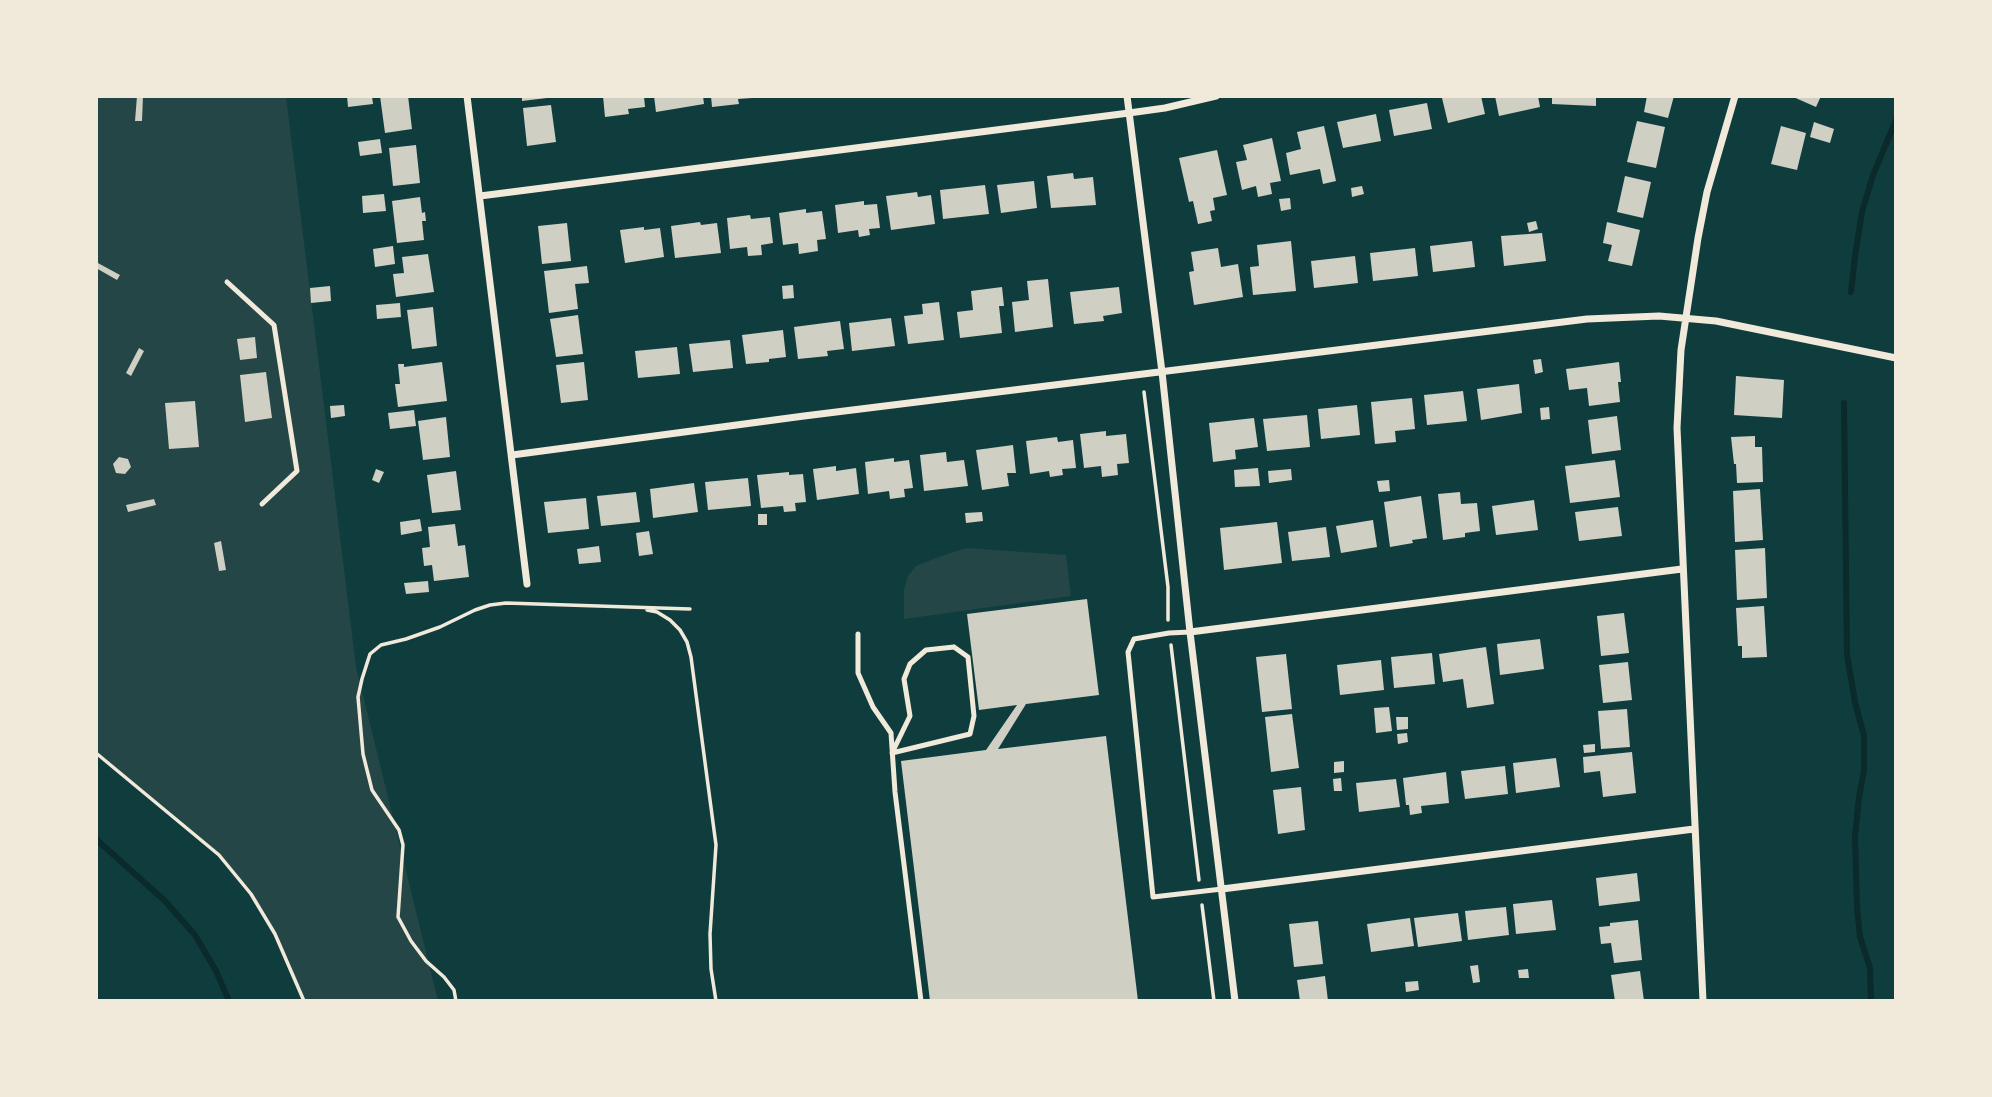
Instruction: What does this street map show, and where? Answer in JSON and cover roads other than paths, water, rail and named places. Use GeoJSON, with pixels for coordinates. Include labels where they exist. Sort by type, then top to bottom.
{"type":"FeatureCollection","features":[{"type":"Feature","properties":{"kind":"street"},"geometry":{"type":"LineString","coordinates":[[467,96],[527,584]]}},
{"type":"Feature","properties":{"kind":"street"},"geometry":{"type":"LineString","coordinates":[[1127,96],[1235,1001]]}},
{"type":"Feature","properties":{"kind":"street"},"geometry":{"type":"LineString","coordinates":[[480,196],[1129,113],[1216,96]]}},
{"type":"Feature","properties":{"kind":"street"},"geometry":{"type":"LineString","coordinates":[[1703,1001],[1677,428],[1685,318],[1707,192],[1735,96]]}},
{"type":"Feature","properties":{"kind":"street"},"geometry":{"type":"LineString","coordinates":[[512,455],[1587,319],[1659,316],[1685,318],[1754,328],[1896,358]]}},
{"type":"Feature","properties":{"kind":"street"},"geometry":{"type":"LineString","coordinates":[[1190,632],[1682,569]]}},
{"type":"Feature","properties":{"kind":"street"},"geometry":{"type":"LineString","coordinates":[[1222,889],[1694,829]]}},
{"type":"Feature","properties":{"kind":"lane"},"geometry":{"type":"LineString","coordinates":[[227,282],[274,325],[297,471],[262,504]]}},
{"type":"Feature","properties":{"kind":"lane"},"geometry":{"type":"LineString","coordinates":[[1190,632],[1134,639],[1128,652],[1153,897],[1222,889]]}},
{"type":"Feature","properties":{"kind":"lane"},"geometry":{"type":"LineString","coordinates":[[858,635],[858,673],[873,707],[891,733],[895,792],[920,1001]]}},
{"type":"Feature","properties":{"kind":"lane"},"geometry":{"type":"LineString","coordinates":[[954,647],[968,657],[974,716],[970,734],[892,753],[910,716],[904,679],[910,664],[926,650],[954,647]]}},
{"type":"Feature","properties":{"kind":"waterway"},"geometry":{"type":"LineString","coordinates":[[1851,292],[1862,212],[1873,175],[1896,120]]}},
{"type":"Feature","properties":{"kind":"waterway"},"geometry":{"type":"LineString","coordinates":[[1844,403],[1847,655],[1864,736],[1864,771],[1855,837],[1857,908],[1860,937],[1870,968],[1871,1001]]}},
{"type":"Feature","properties":{"kind":"waterway"},"geometry":{"type":"LineString","coordinates":[[96,839],[165,901],[195,935],[216,971],[229,1001]]}}]}
